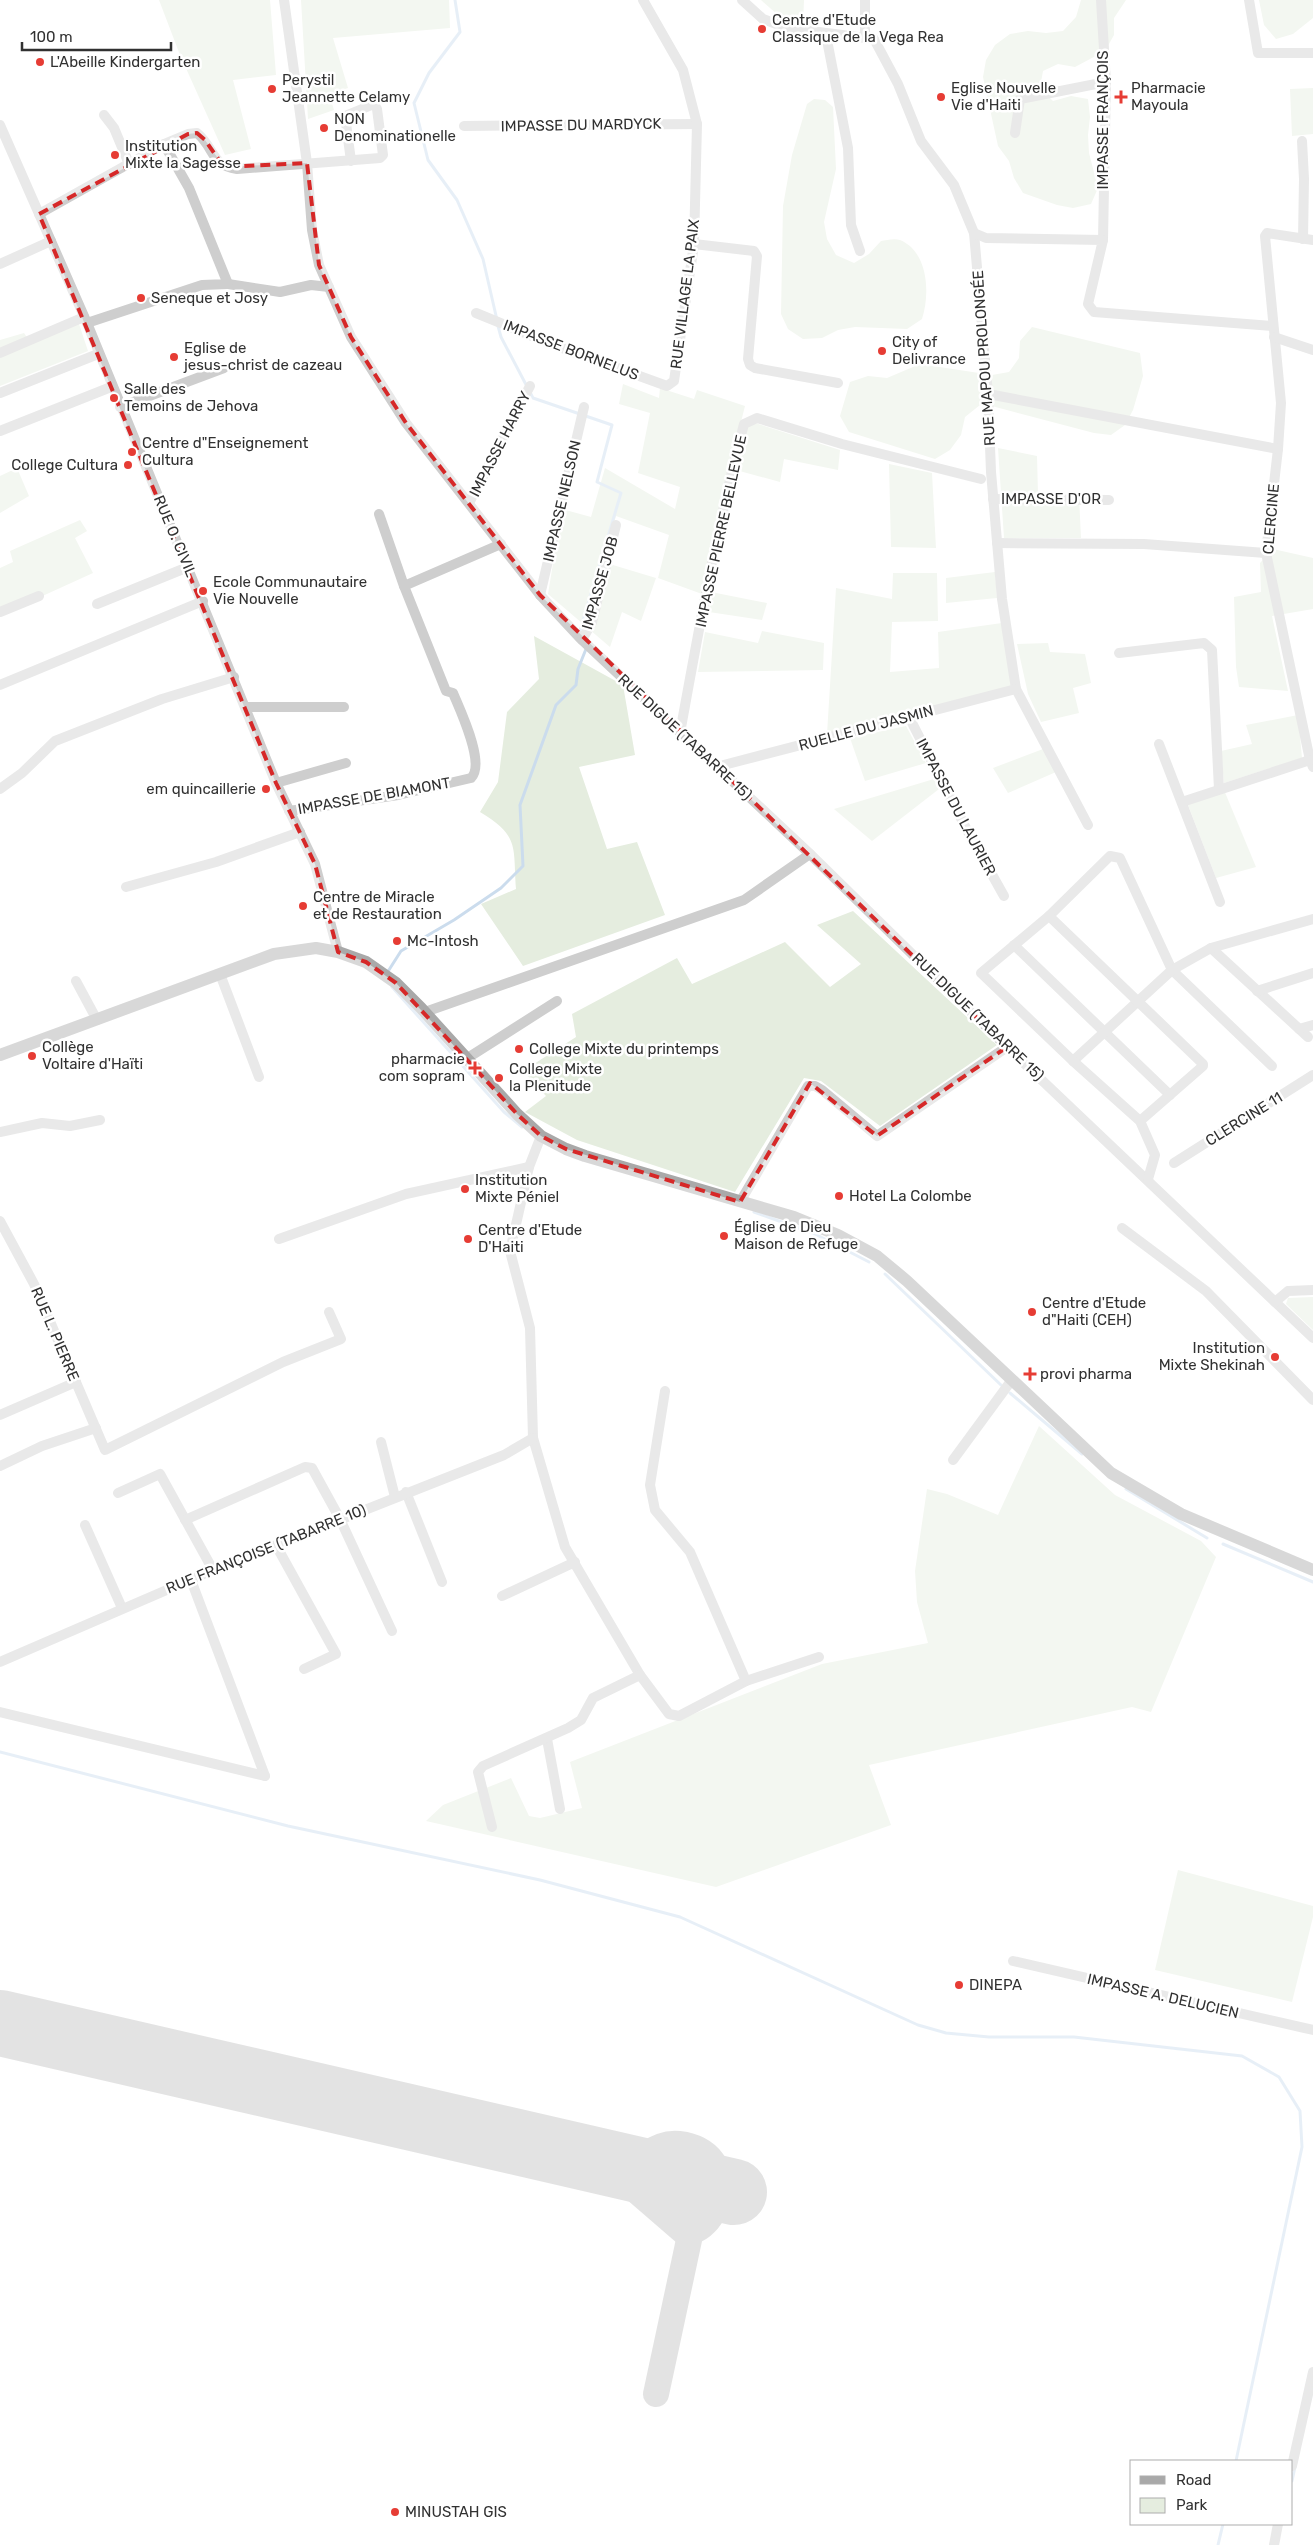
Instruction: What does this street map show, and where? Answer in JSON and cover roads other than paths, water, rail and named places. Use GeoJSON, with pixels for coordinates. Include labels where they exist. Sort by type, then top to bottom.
{"type":"FeatureCollection","features":[{"type":"Feature","properties":{"kind":"main road"},"geometry":{"type":"LineString","coordinates":[[2,1051],[97,1020],[274,954],[316,948],[338,952],[366,962],[379,970],[425,1012],[517,1114],[541,1136],[560,1147],[585,1156],[794,1217],[838,1235],[878,1256],[1111,1473],[1181,1514],[1313,1570]]}},
{"type":"Feature","properties":{"kind":"street","name":"RUE DIGUE (TABARRE 15)"},"geometry":{"type":"LineString","coordinates":[[284,0],[307,163],[312,230],[319,265],[351,337],[406,423],[540,595],[579,636],[810,854],[1007,1047],[1148,1179],[1313,1338]]}},
{"type":"Feature","properties":{"kind":"street","name":"RUE VILLAGE LA PAIX"},"geometry":{"type":"LineString","coordinates":[[643,0],[683,70],[697,124],[694,244],[674,381],[667,386]]}},
{"type":"Feature","properties":{"kind":"street"},"geometry":{"type":"LineString","coordinates":[[742,0],[763,19],[787,28],[826,35],[865,38],[866,0]]}},
{"type":"Feature","properties":{"kind":"street","name":"IMPASSE FRANÇOIS"},"geometry":{"type":"LineString","coordinates":[[1101,0],[1106,82],[1103,240],[1088,304],[1094,312],[1273,326]]}},
{"type":"Feature","properties":{"kind":"street"},"geometry":{"type":"LineString","coordinates":[[1249,0],[1258,53],[1313,53]]}},
{"type":"Feature","properties":{"kind":"street"},"geometry":{"type":"LineString","coordinates":[[826,35],[848,148],[851,225],[860,251]]}},
{"type":"Feature","properties":{"kind":"street","name":"RUE MAPOU PROLONGÉE"},"geometry":{"type":"LineString","coordinates":[[865,38],[874,39],[898,84],[922,141],[954,185],[974,233],[988,394],[993,499],[1002,599],[1016,689],[1088,825]]}},
{"type":"Feature","properties":{"kind":"street"},"geometry":{"type":"LineString","coordinates":[[1015,133],[1020,99],[1106,82]]}},
{"type":"Feature","properties":{"kind":"street"},"geometry":{"type":"LineString","coordinates":[[38,214],[164,144],[188,134],[197,133],[205,140],[217,161],[224,167],[236,169],[351,161],[380,158],[383,155],[377,109],[374,104],[345,116],[351,161]]}},
{"type":"Feature","properties":{"kind":"street"},"geometry":{"type":"LineString","coordinates":[[104,115],[114,128],[129,164]]}},
{"type":"Feature","properties":{"kind":"street","name":"IMPASSE DU MARDYCK"},"geometry":{"type":"LineString","coordinates":[[464,126],[697,124]]}},
{"type":"Feature","properties":{"kind":"street","name":"RUE O. CIVIL"},"geometry":{"type":"LineString","coordinates":[[0,125],[85,320],[111,387],[203,601],[276,783],[315,864],[338,952]]}},
{"type":"Feature","properties":{"kind":"street"},"geometry":{"type":"LineString","coordinates":[[1302,141],[1308,240]]}},
{"type":"Feature","properties":{"kind":"street"},"geometry":{"type":"LineString","coordinates":[[164,144],[189,188],[228,284]]}},
{"type":"Feature","properties":{"kind":"street"},"geometry":{"type":"LineString","coordinates":[[974,233],[986,238],[1103,240]]}},
{"type":"Feature","properties":{"kind":"street","name":"CLERCINE"},"geometry":{"type":"LineString","coordinates":[[1308,240],[1265,235],[1281,403],[1278,449],[1266,553],[1311,764]]}},
{"type":"Feature","properties":{"kind":"street"},"geometry":{"type":"LineString","coordinates":[[0,264],[51,242]]}},
{"type":"Feature","properties":{"kind":"street"},"geometry":{"type":"LineString","coordinates":[[694,244],[754,251],[756,256],[748,359],[750,365],[755,368],[838,383]]}},
{"type":"Feature","properties":{"kind":"street"},"geometry":{"type":"LineString","coordinates":[[0,353],[85,320],[202,284],[228,284],[280,292],[311,284],[329,286]]}},
{"type":"Feature","properties":{"kind":"street","name":"IMPASSE BORNELUS"},"geometry":{"type":"LineString","coordinates":[[476,313],[554,346],[667,386]]}},
{"type":"Feature","properties":{"kind":"street"},"geometry":{"type":"LineString","coordinates":[[1274,337],[1313,350]]}},
{"type":"Feature","properties":{"kind":"street"},"geometry":{"type":"LineString","coordinates":[[0,393],[98,354]]}},
{"type":"Feature","properties":{"kind":"street"},"geometry":{"type":"LineString","coordinates":[[120,407],[224,368]]}},
{"type":"Feature","properties":{"kind":"street","name":"IMPASSE HARRY"},"geometry":{"type":"LineString","coordinates":[[469,503],[530,386]]}},
{"type":"Feature","properties":{"kind":"street"},"geometry":{"type":"LineString","coordinates":[[0,431],[111,387]]}},
{"type":"Feature","properties":{"kind":"street"},"geometry":{"type":"LineString","coordinates":[[988,394],[1278,449]]}},
{"type":"Feature","properties":{"kind":"street","name":"IMPASSE NELSON"},"geometry":{"type":"LineString","coordinates":[[540,595],[584,407]]}},
{"type":"Feature","properties":{"kind":"street","name":"IMPASSE PIERRE BELLEVUE"},"geometry":{"type":"LineString","coordinates":[[680,733],[718,534],[744,424],[757,418],[842,444],[981,479]]}},
{"type":"Feature","properties":{"kind":"street","name":"IMPASSE D'OR"},"geometry":{"type":"LineString","coordinates":[[993,499],[1109,500]]}},
{"type":"Feature","properties":{"kind":"street"},"geometry":{"type":"LineString","coordinates":[[379,514],[404,586],[501,544]]}},
{"type":"Feature","properties":{"kind":"street","name":"IMPASSE JOB"},"geometry":{"type":"LineString","coordinates":[[579,636],[592,622],[616,525]]}},
{"type":"Feature","properties":{"kind":"street"},"geometry":{"type":"LineString","coordinates":[[997,543],[1144,544],[1266,553]]}},
{"type":"Feature","properties":{"kind":"street"},"geometry":{"type":"LineString","coordinates":[[97,604],[188,567]]}},
{"type":"Feature","properties":{"kind":"street","name":"IMPASSE DE BIAMONT"},"geometry":{"type":"LineString","coordinates":[[289,811],[398,795],[471,778],[474,775],[476,764],[469,731],[453,693],[446,691],[404,586]]}},
{"type":"Feature","properties":{"kind":"street"},"geometry":{"type":"LineString","coordinates":[[0,612],[39,596]]}},
{"type":"Feature","properties":{"kind":"street"},"geometry":{"type":"LineString","coordinates":[[0,686],[203,601]]}},
{"type":"Feature","properties":{"kind":"street"},"geometry":{"type":"LineString","coordinates":[[1119,653],[1186,644],[1204,643],[1209,645],[1212,650],[1218,789]]}},
{"type":"Feature","properties":{"kind":"street"},"geometry":{"type":"LineString","coordinates":[[0,789],[22,773],[55,741],[162,699],[234,677]]}},
{"type":"Feature","properties":{"kind":"street","name":"RUELLE DU JASMIN"},"geometry":{"type":"LineString","coordinates":[[716,767],[1016,689]]}},
{"type":"Feature","properties":{"kind":"street"},"geometry":{"type":"LineString","coordinates":[[246,707],[344,707]]}},
{"type":"Feature","properties":{"kind":"street","name":"IMPASSE DU LAURIER"},"geometry":{"type":"LineString","coordinates":[[908,717],[1004,896]]}},
{"type":"Feature","properties":{"kind":"street"},"geometry":{"type":"LineString","coordinates":[[1159,744],[1220,902]]}},
{"type":"Feature","properties":{"kind":"street"},"geometry":{"type":"LineString","coordinates":[[276,783],[346,763]]}},
{"type":"Feature","properties":{"kind":"street"},"geometry":{"type":"LineString","coordinates":[[1182,802],[1218,789],[1311,764]]}},
{"type":"Feature","properties":{"kind":"street"},"geometry":{"type":"LineString","coordinates":[[126,887],[216,862],[300,832]]}},
{"type":"Feature","properties":{"kind":"street"},"geometry":{"type":"LineString","coordinates":[[425,1012],[744,900],[810,854]]}},
{"type":"Feature","properties":{"kind":"street"},"geometry":{"type":"LineString","coordinates":[[1148,1179],[1155,1155],[1140,1121],[1073,1061],[981,973],[1049,916],[1110,856],[1120,858],[1172,970],[1272,1066]]}},
{"type":"Feature","properties":{"kind":"street"},"geometry":{"type":"LineString","coordinates":[[1049,916],[1203,1066],[1140,1121]]}},
{"type":"Feature","properties":{"kind":"street"},"geometry":{"type":"LineString","coordinates":[[1073,1061],[1172,970],[1211,948],[1313,919]]}},
{"type":"Feature","properties":{"kind":"street"},"geometry":{"type":"LineString","coordinates":[[1014,945],[1170,1095]]}},
{"type":"Feature","properties":{"kind":"street"},"geometry":{"type":"LineString","coordinates":[[1211,948],[1308,1037]]}},
{"type":"Feature","properties":{"kind":"street"},"geometry":{"type":"LineString","coordinates":[[1257,991],[1313,973]]}},
{"type":"Feature","properties":{"kind":"street"},"geometry":{"type":"LineString","coordinates":[[220,974],[259,1077]]}},
{"type":"Feature","properties":{"kind":"street"},"geometry":{"type":"LineString","coordinates":[[76,981],[97,1020]]}},
{"type":"Feature","properties":{"kind":"street"},"geometry":{"type":"LineString","coordinates":[[466,1058],[557,1000]]}},
{"type":"Feature","properties":{"kind":"street"},"geometry":{"type":"LineString","coordinates":[[1299,1029],[1313,1025]]}},
{"type":"Feature","properties":{"kind":"street"},"geometry":{"type":"LineString","coordinates":[[740,1202],[808,1086],[815,1086],[822,1090],[877,1136],[1007,1047]]}},
{"type":"Feature","properties":{"kind":"street","name":"CLERCINE 11"},"geometry":{"type":"LineString","coordinates":[[1174,1162],[1313,1075]]}},
{"type":"Feature","properties":{"kind":"street"},"geometry":{"type":"LineString","coordinates":[[0,1132],[42,1123],[70,1126],[100,1120]]}},
{"type":"Feature","properties":{"kind":"street"},"geometry":{"type":"LineString","coordinates":[[541,1136],[529,1167],[510,1251],[530,1328],[533,1438],[566,1547],[640,1675],[668,1714],[679,1716],[746,1681],[819,1657]]}},
{"type":"Feature","properties":{"kind":"street"},"geometry":{"type":"LineString","coordinates":[[280,1239],[406,1194],[529,1167]]}},
{"type":"Feature","properties":{"kind":"street","name":"RUE L. PIERRE"},"geometry":{"type":"LineString","coordinates":[[0,1221],[34,1284],[105,1450],[283,1362],[341,1339],[329,1312]]}},
{"type":"Feature","properties":{"kind":"street"},"geometry":{"type":"LineString","coordinates":[[1122,1228],[1206,1291],[1313,1400]]}},
{"type":"Feature","properties":{"kind":"street"},"geometry":{"type":"LineString","coordinates":[[1275,1302],[1288,1291],[1313,1290]]}},
{"type":"Feature","properties":{"kind":"street"},"geometry":{"type":"LineString","coordinates":[[953,1460],[1011,1381]]}},
{"type":"Feature","properties":{"kind":"street"},"geometry":{"type":"LineString","coordinates":[[0,1415],[76,1382]]}},
{"type":"Feature","properties":{"kind":"street"},"geometry":{"type":"LineString","coordinates":[[665,1391],[650,1485],[655,1510],[690,1552],[746,1681]]}},
{"type":"Feature","properties":{"kind":"street"},"geometry":{"type":"LineString","coordinates":[[0,1466],[42,1446],[96,1428]]}},
{"type":"Feature","properties":{"kind":"street","name":"RUE FRANÇOISE (TABARRE 10)"},"geometry":{"type":"LineString","coordinates":[[0,1662],[213,1570],[277,1547],[406,1492],[504,1455],[533,1438]]}},
{"type":"Feature","properties":{"kind":"street"},"geometry":{"type":"LineString","coordinates":[[381,1442],[395,1497]]}},
{"type":"Feature","properties":{"kind":"street"},"geometry":{"type":"LineString","coordinates":[[185,1520],[309,1466],[314,1469],[340,1519],[392,1631]]}},
{"type":"Feature","properties":{"kind":"street"},"geometry":{"type":"LineString","coordinates":[[118,1493],[160,1474],[213,1570]]}},
{"type":"Feature","properties":{"kind":"street"},"geometry":{"type":"LineString","coordinates":[[406,1492],[442,1582]]}},
{"type":"Feature","properties":{"kind":"street"},"geometry":{"type":"LineString","coordinates":[[84,1525],[122,1608]]}},
{"type":"Feature","properties":{"kind":"street"},"geometry":{"type":"LineString","coordinates":[[277,1547],[336,1654],[304,1669]]}},
{"type":"Feature","properties":{"kind":"street"},"geometry":{"type":"LineString","coordinates":[[502,1596],[575,1562]]}},
{"type":"Feature","properties":{"kind":"street"},"geometry":{"type":"LineString","coordinates":[[0,1712],[265,1776],[191,1580]]}},
{"type":"Feature","properties":{"kind":"street"},"geometry":{"type":"LineString","coordinates":[[492,1828],[478,1772],[483,1766],[547,1739],[581,1720],[593,1698],[640,1675]]}},
{"type":"Feature","properties":{"kind":"street"},"geometry":{"type":"LineString","coordinates":[[547,1739],[560,1809]]}},
{"type":"Feature","properties":{"kind":"street","name":"IMPASSE A. DELUCIEN"},"geometry":{"type":"LineString","coordinates":[[1013,1961],[1313,2030]]}},
{"type":"Feature","properties":{"kind":"street"},"geometry":{"type":"LineString","coordinates":[[1293,2462],[1313,2372]]}},
{"type":"Feature","properties":{"kind":"street"},"geometry":{"type":"LineString","coordinates":[[1274,2545],[1278,2525]]}},
{"type":"Feature","properties":{"kind":"waterway"},"geometry":{"type":"LineString","coordinates":[[455,0],[460,32],[429,73],[414,103],[428,160],[457,200],[483,259],[497,320]]}},
{"type":"Feature","properties":{"kind":"waterway"},"geometry":{"type":"LineString","coordinates":[[498,326],[501,337],[533,398],[612,425],[597,482],[621,493],[579,634]]}},
{"type":"Feature","properties":{"kind":"waterway"},"geometry":{"type":"LineString","coordinates":[[387,973],[401,951],[454,920],[501,888],[523,866],[520,805],[556,705],[576,685],[578,669],[586,649]]}},
{"type":"Feature","properties":{"kind":"waterway"},"geometry":{"type":"LineString","coordinates":[[392,987],[504,1112],[522,1127]]}},
{"type":"Feature","properties":{"kind":"waterway"},"geometry":{"type":"LineString","coordinates":[[754,1212],[815,1234],[869,1262]]}},
{"type":"Feature","properties":{"kind":"waterway"},"geometry":{"type":"LineString","coordinates":[[885,1274],[1001,1385]]}},
{"type":"Feature","properties":{"kind":"waterway"},"geometry":{"type":"LineString","coordinates":[[1010,1393],[1082,1454]]}},
{"type":"Feature","properties":{"kind":"waterway"},"geometry":{"type":"LineString","coordinates":[[1126,1489],[1207,1538]]}},
{"type":"Feature","properties":{"kind":"waterway"},"geometry":{"type":"LineString","coordinates":[[1223,1544],[1313,1582]]}},
{"type":"Feature","properties":{"kind":"waterway"},"geometry":{"type":"LineString","coordinates":[[0,1752],[288,1826],[540,1880],[680,1917],[918,2025],[946,2033],[989,2037],[1074,2037],[1242,2056],[1279,2077],[1300,2111],[1302,2147],[1236,2460]]}},
{"type":"Feature","properties":{"kind":"waterway"},"geometry":{"type":"LineString","coordinates":[[1293,2476],[1295,2467]]}},
{"type":"Feature","properties":{"kind":"waterway"},"geometry":{"type":"LineString","coordinates":[[1218,2545],[1223,2525]]}},
{"type":"Feature","properties":{"kind":"place","name":"Centre d'Etude Classique de la Vega Rea"},"geometry":{"type":"Point","coordinates":[762,29]}},
{"type":"Feature","properties":{"kind":"place","name":"L'Abeille Kindergarten"},"geometry":{"type":"Point","coordinates":[40,62]}},
{"type":"Feature","properties":{"kind":"place","name":"Perystil Jeannette Celamy"},"geometry":{"type":"Point","coordinates":[272,89]}},
{"type":"Feature","properties":{"kind":"place","name":"Eglise Nouvelle Vie d'Haiti"},"geometry":{"type":"Point","coordinates":[941,97]}},
{"type":"Feature","properties":{"kind":"place","name":"Pharmacie Mayoula"},"geometry":{"type":"Point","coordinates":[1121,97]}},
{"type":"Feature","properties":{"kind":"place","name":"NON Denominationelle"},"geometry":{"type":"Point","coordinates":[324,128]}},
{"type":"Feature","properties":{"kind":"place","name":"Institution Mixte la Sagesse"},"geometry":{"type":"Point","coordinates":[115,155]}},
{"type":"Feature","properties":{"kind":"place","name":"Seneque et Josy"},"geometry":{"type":"Point","coordinates":[141,298]}},
{"type":"Feature","properties":{"kind":"place","name":"City of Delivrance"},"geometry":{"type":"Point","coordinates":[882,351]}},
{"type":"Feature","properties":{"kind":"place","name":"Eglise de jesus-christ de cazeau"},"geometry":{"type":"Point","coordinates":[174,357]}},
{"type":"Feature","properties":{"kind":"place","name":"Salle des Temoins de Jehova"},"geometry":{"type":"Point","coordinates":[114,398]}},
{"type":"Feature","properties":{"kind":"place","name":"Centre d\"Enseignement Cultura"},"geometry":{"type":"Point","coordinates":[132,452]}},
{"type":"Feature","properties":{"kind":"place","name":"College Cultura"},"geometry":{"type":"Point","coordinates":[128,465]}},
{"type":"Feature","properties":{"kind":"place","name":"Ecole Communautaire Vie Nouvelle"},"geometry":{"type":"Point","coordinates":[203,591]}},
{"type":"Feature","properties":{"kind":"place","name":"em quincaillerie"},"geometry":{"type":"Point","coordinates":[266,789]}},
{"type":"Feature","properties":{"kind":"place","name":"Centre de Miracle et de Restauration"},"geometry":{"type":"Point","coordinates":[303,906]}},
{"type":"Feature","properties":{"kind":"place","name":"Mc-Intosh"},"geometry":{"type":"Point","coordinates":[397,941]}},
{"type":"Feature","properties":{"kind":"place","name":"College Mixte du printemps"},"geometry":{"type":"Point","coordinates":[519,1049]}},
{"type":"Feature","properties":{"kind":"place","name":"Collège Voltaire d'Haïti"},"geometry":{"type":"Point","coordinates":[32,1056]}},
{"type":"Feature","properties":{"kind":"place","name":"pharmacie com sopram"},"geometry":{"type":"Point","coordinates":[475,1068]}},
{"type":"Feature","properties":{"kind":"place","name":"College Mixte la Plenitude"},"geometry":{"type":"Point","coordinates":[499,1078]}},
{"type":"Feature","properties":{"kind":"place","name":"Institution Mixte Péniel"},"geometry":{"type":"Point","coordinates":[465,1189]}},
{"type":"Feature","properties":{"kind":"place","name":"Hotel La Colombe"},"geometry":{"type":"Point","coordinates":[839,1196]}},
{"type":"Feature","properties":{"kind":"place","name":"Église de Dieu Maison de Refuge"},"geometry":{"type":"Point","coordinates":[724,1236]}},
{"type":"Feature","properties":{"kind":"place","name":"Centre d'Etude D'Haiti"},"geometry":{"type":"Point","coordinates":[468,1239]}},
{"type":"Feature","properties":{"kind":"place","name":"Centre d'Etude d\"Haiti (CEH)"},"geometry":{"type":"Point","coordinates":[1032,1312]}},
{"type":"Feature","properties":{"kind":"place","name":"Institution Mixte Shekinah"},"geometry":{"type":"Point","coordinates":[1275,1357]}},
{"type":"Feature","properties":{"kind":"place","name":"provi pharma"},"geometry":{"type":"Point","coordinates":[1030,1374]}},
{"type":"Feature","properties":{"kind":"place","name":"DINEPA"},"geometry":{"type":"Point","coordinates":[959,1985]}},
{"type":"Feature","properties":{"kind":"place","name":"MINUSTAH GIS"},"geometry":{"type":"Point","coordinates":[395,2512]}}]}
